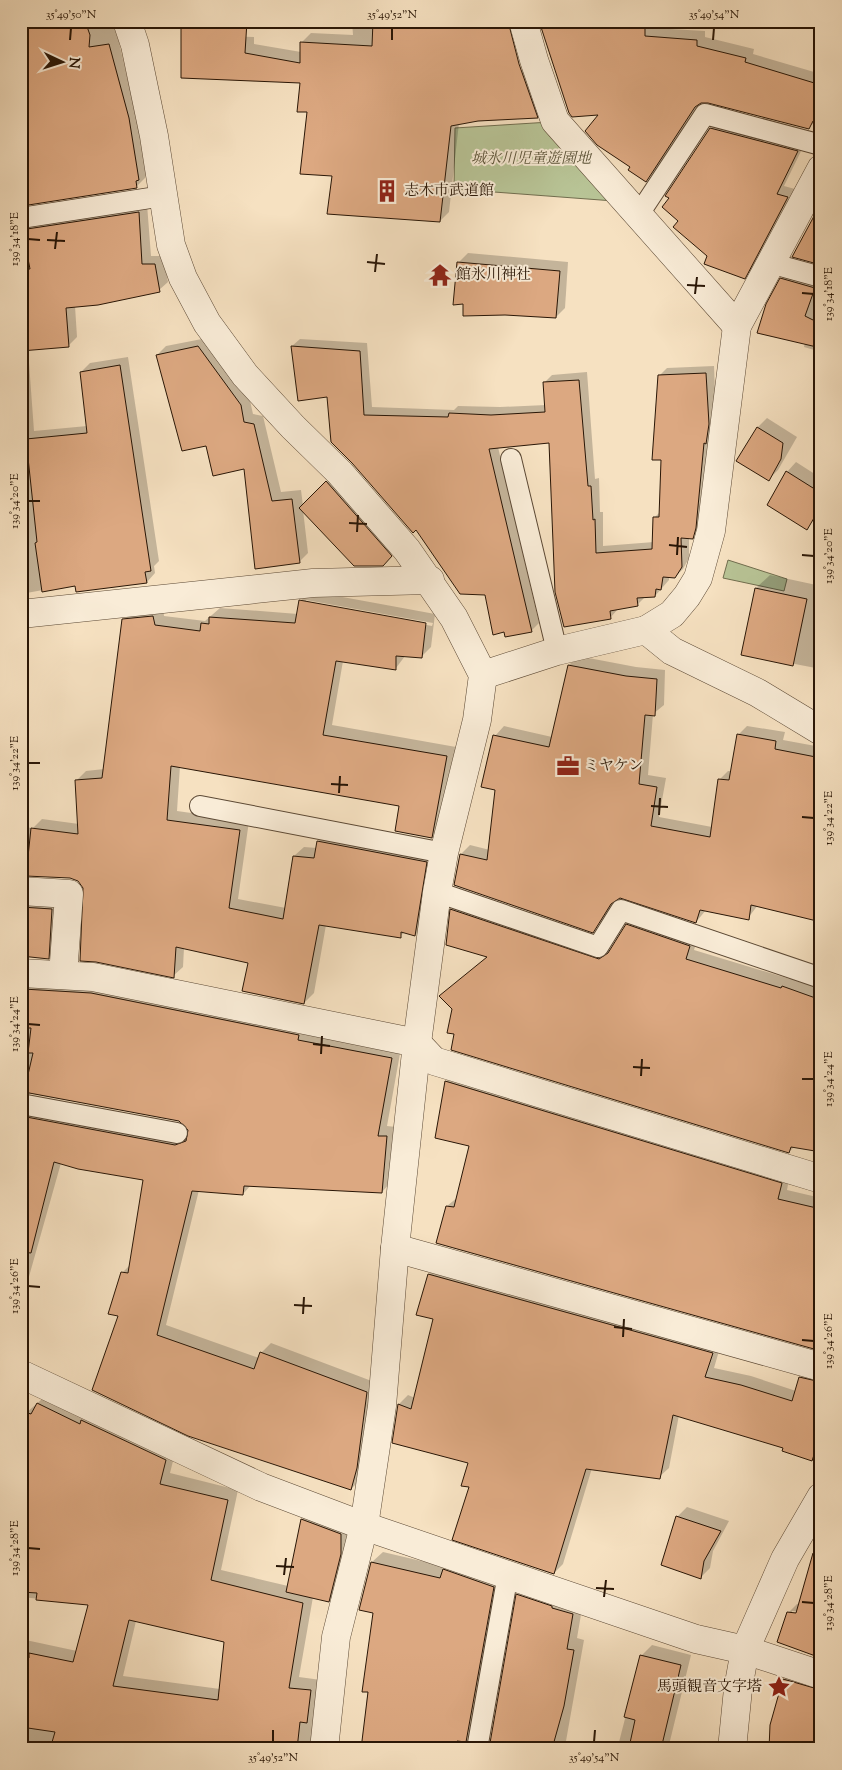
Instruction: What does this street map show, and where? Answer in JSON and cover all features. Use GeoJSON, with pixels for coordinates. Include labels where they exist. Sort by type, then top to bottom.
{"type":"FeatureCollection","features":[{"type":"Feature","properties":{"kind":"street"},"geometry":{"type":"LineString","coordinates":[[127,21],[135,45],[152,127],[171,245],[183,278],[207,323],[245,375],[293,427],[340,473],[407,550],[430,580],[454,618],[483,675],[477,720],[444,852],[437,892],[417,1042],[395,1248],[382,1406],[364,1526],[336,1637],[324,1749]]}},
{"type":"Feature","properties":{"kind":"street"},"geometry":{"type":"LineString","coordinates":[[524,21],[534,60],[555,121],[737,326]]}},
{"type":"Feature","properties":{"kind":"street"},"geometry":{"type":"LineString","coordinates":[[483,675],[557,651],[646,630],[672,614],[687,596],[698,578],[712,531],[737,326],[821,169]]}},
{"type":"Feature","properties":{"kind":"street"},"geometry":{"type":"LineString","coordinates":[[21,614],[312,583],[430,580]]}},
{"type":"Feature","properties":{"kind":"street"},"geometry":{"type":"LineString","coordinates":[[646,630],[672,651],[758,692],[821,731]]}},
{"type":"Feature","properties":{"kind":"street"},"geometry":{"type":"LineString","coordinates":[[21,891],[69,894],[63,975]]}},
{"type":"Feature","properties":{"kind":"street"},"geometry":{"type":"LineString","coordinates":[[21,973],[93,977],[417,1042],[434,1061],[821,1179]]}},
{"type":"Feature","properties":{"kind":"street"},"geometry":{"type":"LineString","coordinates":[[395,1248],[821,1367]]}},
{"type":"Feature","properties":{"kind":"street"},"geometry":{"type":"LineString","coordinates":[[21,1374],[261,1487],[364,1526],[696,1639],[745,1650],[821,1675]]}},
{"type":"Feature","properties":{"kind":"street"},"geometry":{"type":"LineString","coordinates":[[732,1749],[738,1689],[745,1650],[785,1559],[821,1497]]}},
{"type":"Feature","properties":{"kind":"lane"},"geometry":{"type":"LineString","coordinates":[[639,214],[705,114],[821,146]]}},
{"type":"Feature","properties":{"kind":"lane"},"geometry":{"type":"LineString","coordinates":[[21,218],[163,196]]}},
{"type":"Feature","properties":{"kind":"lane"},"geometry":{"type":"LineString","coordinates":[[770,263],[821,277]]}},
{"type":"Feature","properties":{"kind":"lane"},"geometry":{"type":"LineString","coordinates":[[511,459],[557,651]]}},
{"type":"Feature","properties":{"kind":"lane"},"geometry":{"type":"LineString","coordinates":[[200,806],[444,852]]}},
{"type":"Feature","properties":{"kind":"lane"},"geometry":{"type":"LineString","coordinates":[[437,892],[598,947],[621,910],[821,978]]}},
{"type":"Feature","properties":{"kind":"lane"},"geometry":{"type":"LineString","coordinates":[[21,1104],[177,1133]]}},
{"type":"Feature","properties":{"kind":"lane"},"geometry":{"type":"LineString","coordinates":[[477,1749],[508,1574]]}},
{"type":"Feature","properties":{"kind":"green space","name":"城氷川児童遊園地"},"geometry":{"type":"Polygon","coordinates":[[[550,122],[614,201],[454,189],[455,128],[550,122]]]}},
{"type":"Feature","properties":{"kind":"green space"},"geometry":{"type":"Polygon","coordinates":[[[728,560],[787,579],[784,591],[723,578],[728,560]]]}},
{"type":"Feature","properties":{"kind":"building"},"geometry":{"type":"Polygon","coordinates":[[[39,21],[85,21],[90,35],[89,47],[109,44],[129,118],[139,180],[136,181],[137,188],[22,206],[21,26],[39,21]]]}},
{"type":"Feature","properties":{"kind":"building"},"geometry":{"type":"Polygon","coordinates":[[[181,21],[247,21],[245,53],[300,63],[300,42],[372,46],[373,21],[508,21],[519,64],[538,118],[478,121],[451,126],[440,222],[327,214],[332,176],[300,174],[307,112],[297,112],[300,83],[181,78],[181,21]]]}},
{"type":"Feature","properties":{"kind":"building"},"geometry":{"type":"Polygon","coordinates":[[[539,21],[645,21],[645,36],[697,40],[697,46],[746,58],[745,62],[821,85],[821,122],[813,121],[809,129],[708,103],[701,103],[695,107],[646,182],[628,170],[630,167],[597,145],[585,131],[598,115],[572,117],[569,113],[539,21]]]}},
{"type":"Feature","properties":{"kind":"building"},"geometry":{"type":"Polygon","coordinates":[[[710,128],[798,151],[777,194],[788,197],[745,279],[704,264],[707,256],[673,227],[678,221],[662,207],[669,198],[665,196],[710,128]]]}},
{"type":"Feature","properties":{"kind":"building"},"geometry":{"type":"Polygon","coordinates":[[[821,205],[821,265],[792,257],[821,205]]]}},
{"type":"Feature","properties":{"kind":"building"},"geometry":{"type":"Polygon","coordinates":[[[139,212],[142,264],[155,264],[160,292],[98,305],[66,308],[69,347],[21,351],[21,269],[30,269],[23,233],[27,232],[27,229],[139,212]]]}},
{"type":"Feature","properties":{"kind":"building"},"geometry":{"type":"Polygon","coordinates":[[[457,262],[560,271],[556,318],[505,315],[463,316],[463,304],[453,305],[457,262]]]}},
{"type":"Feature","properties":{"kind":"building"},"geometry":{"type":"Polygon","coordinates":[[[780,278],[815,288],[805,316],[821,324],[821,348],[757,333],[766,304],[780,278]]]}},
{"type":"Feature","properties":{"kind":"building"},"geometry":{"type":"Polygon","coordinates":[[[198,346],[241,405],[244,422],[254,424],[272,501],[292,499],[300,563],[255,569],[244,469],[213,476],[206,446],[182,451],[156,355],[198,346]]]}},
{"type":"Feature","properties":{"kind":"building"},"geometry":{"type":"Polygon","coordinates":[[[291,346],[360,351],[364,415],[448,417],[449,413],[491,415],[545,412],[543,382],[579,380],[588,486],[591,486],[593,520],[595,519],[596,553],[652,549],[653,517],[659,517],[661,460],[652,460],[658,375],[706,373],[709,424],[706,444],[704,443],[696,528],[693,539],[681,538],[682,567],[675,578],[663,577],[661,590],[656,589],[655,597],[637,598],[638,606],[610,611],[611,619],[564,627],[555,592],[549,443],[489,449],[532,632],[505,637],[504,632],[493,635],[485,595],[460,594],[416,530],[413,533],[352,463],[331,442],[327,397],[298,401],[291,346]]]}},
{"type":"Feature","properties":{"kind":"building"},"geometry":{"type":"Polygon","coordinates":[[[120,365],[151,571],[145,572],[147,583],[76,592],[75,586],[42,592],[35,543],[37,542],[26,439],[87,433],[80,372],[120,365]]]}},
{"type":"Feature","properties":{"kind":"building"},"geometry":{"type":"Polygon","coordinates":[[[757,427],[783,443],[781,459],[769,481],[736,461],[757,427]]]}},
{"type":"Feature","properties":{"kind":"building"},"geometry":{"type":"Polygon","coordinates":[[[786,471],[821,493],[821,506],[807,530],[767,505],[786,471]]]}},
{"type":"Feature","properties":{"kind":"building"},"geometry":{"type":"Polygon","coordinates":[[[326,481],[392,556],[383,566],[354,566],[299,508],[326,481]]]}},
{"type":"Feature","properties":{"kind":"building"},"geometry":{"type":"Polygon","coordinates":[[[755,588],[807,599],[793,666],[741,655],[755,588]]]}},
{"type":"Feature","properties":{"kind":"building"},"geometry":{"type":"Polygon","coordinates":[[[299,600],[426,623],[422,658],[396,656],[396,670],[336,661],[323,735],[447,756],[432,838],[395,831],[399,806],[171,766],[167,820],[240,830],[229,908],[283,919],[293,856],[314,858],[317,841],[427,862],[415,936],[401,932],[401,938],[319,925],[304,1004],[242,991],[248,963],[176,947],[174,978],[96,962],[80,961],[83,888],[78,881],[70,878],[26,876],[31,828],[78,834],[75,780],[102,778],[122,619],[153,616],[155,625],[200,631],[201,623],[209,624],[209,617],[295,623],[299,600]]]}},
{"type":"Feature","properties":{"kind":"building"},"geometry":{"type":"Polygon","coordinates":[[[568,665],[626,676],[657,679],[655,716],[645,715],[639,784],[657,787],[651,826],[710,837],[718,779],[729,780],[737,734],[776,741],[775,749],[821,758],[821,798],[814,841],[821,842],[821,922],[751,905],[749,920],[700,910],[696,923],[620,898],[611,904],[593,933],[454,885],[460,854],[487,860],[495,790],[481,787],[493,735],[549,747],[568,665]]]}},
{"type":"Feature","properties":{"kind":"building"},"geometry":{"type":"Polygon","coordinates":[[[21,907],[52,909],[49,959],[21,956],[21,907]]]}},
{"type":"Feature","properties":{"kind":"building"},"geometry":{"type":"Polygon","coordinates":[[[450,909],[599,959],[608,953],[626,924],[690,946],[686,959],[781,988],[782,986],[821,1000],[821,1152],[791,1147],[789,1153],[451,1050],[454,1034],[447,1033],[452,1009],[439,996],[487,957],[446,945],[450,909]]]}},
{"type":"Feature","properties":{"kind":"building"},"geometry":{"type":"Polygon","coordinates":[[[23,989],[91,993],[299,1035],[298,1040],[392,1058],[378,1136],[387,1136],[382,1193],[244,1186],[243,1195],[192,1191],[157,1335],[254,1369],[260,1352],[367,1392],[357,1468],[351,1490],[188,1436],[92,1390],[118,1316],[108,1314],[121,1272],[128,1273],[143,1180],[78,1169],[54,1162],[31,1253],[21,1252],[21,1116],[175,1145],[186,1141],[188,1130],[179,1121],[24,1092],[33,1053],[28,1053],[31,1028],[22,1028],[23,989]]]}},
{"type":"Feature","properties":{"kind":"building"},"geometry":{"type":"Polygon","coordinates":[[[445,1081],[782,1183],[778,1199],[821,1209],[821,1351],[436,1243],[446,1206],[454,1207],[469,1146],[435,1138],[445,1081]]]}},
{"type":"Feature","properties":{"kind":"building"},"geometry":{"type":"Polygon","coordinates":[[[428,1274],[713,1353],[705,1377],[741,1385],[792,1401],[799,1377],[821,1382],[821,1433],[812,1461],[782,1451],[783,1448],[673,1415],[660,1479],[586,1469],[554,1574],[452,1540],[469,1487],[461,1486],[468,1463],[392,1443],[398,1404],[411,1409],[433,1319],[416,1315],[428,1274]]]}},
{"type":"Feature","properties":{"kind":"building"},"geometry":{"type":"Polygon","coordinates":[[[37,1403],[80,1424],[81,1420],[166,1460],[160,1484],[228,1500],[211,1580],[303,1603],[289,1688],[311,1690],[307,1723],[300,1722],[297,1749],[50,1749],[55,1732],[21,1727],[21,1656],[29,1658],[29,1653],[73,1662],[88,1605],[36,1600],[37,1593],[21,1592],[21,1411],[31,1414],[37,1403]],[[129,1620],[113,1686],[218,1700],[224,1642],[129,1620]]]}},
{"type":"Feature","properties":{"kind":"building"},"geometry":{"type":"Polygon","coordinates":[[[676,1516],[721,1531],[704,1561],[701,1579],[661,1565],[676,1516]]]}},
{"type":"Feature","properties":{"kind":"building"},"geometry":{"type":"Polygon","coordinates":[[[301,1519],[341,1534],[341,1554],[329,1602],[286,1592],[301,1519]]]}},
{"type":"Feature","properties":{"kind":"building"},"geometry":{"type":"Polygon","coordinates":[[[813,1553],[821,1554],[821,1658],[777,1642],[787,1612],[796,1613],[813,1553]]]}},
{"type":"Feature","properties":{"kind":"building"},"geometry":{"type":"Polygon","coordinates":[[[371,1562],[440,1578],[443,1569],[494,1587],[466,1742],[457,1741],[457,1749],[361,1749],[368,1692],[362,1692],[373,1613],[359,1610],[371,1562]]]}},
{"type":"Feature","properties":{"kind":"building"},"geometry":{"type":"Polygon","coordinates":[[[516,1594],[573,1614],[567,1649],[574,1650],[564,1706],[552,1749],[513,1749],[514,1745],[490,1743],[516,1594]]]}},
{"type":"Feature","properties":{"kind":"building"},"geometry":{"type":"Polygon","coordinates":[[[640,1655],[681,1665],[661,1749],[630,1743],[635,1720],[624,1717],[640,1655]]]}},
{"type":"Feature","properties":{"kind":"building"},"geometry":{"type":"Polygon","coordinates":[[[783,1679],[821,1690],[821,1749],[769,1749],[770,1725],[783,1679]]]}},
{"type":"Feature","properties":{"kind":"place","name":"志木市武道館"},"geometry":{"type":"Point","coordinates":[387,191]}},
{"type":"Feature","properties":{"kind":"place","name":"館氷川神社"},"geometry":{"type":"Point","coordinates":[440,275]}},
{"type":"Feature","properties":{"kind":"place","name":"ミヤケン"},"geometry":{"type":"Point","coordinates":[568,766]}},
{"type":"Feature","properties":{"kind":"place","name":"馬頭観音文字塔"},"geometry":{"type":"Point","coordinates":[779,1687]}}]}
